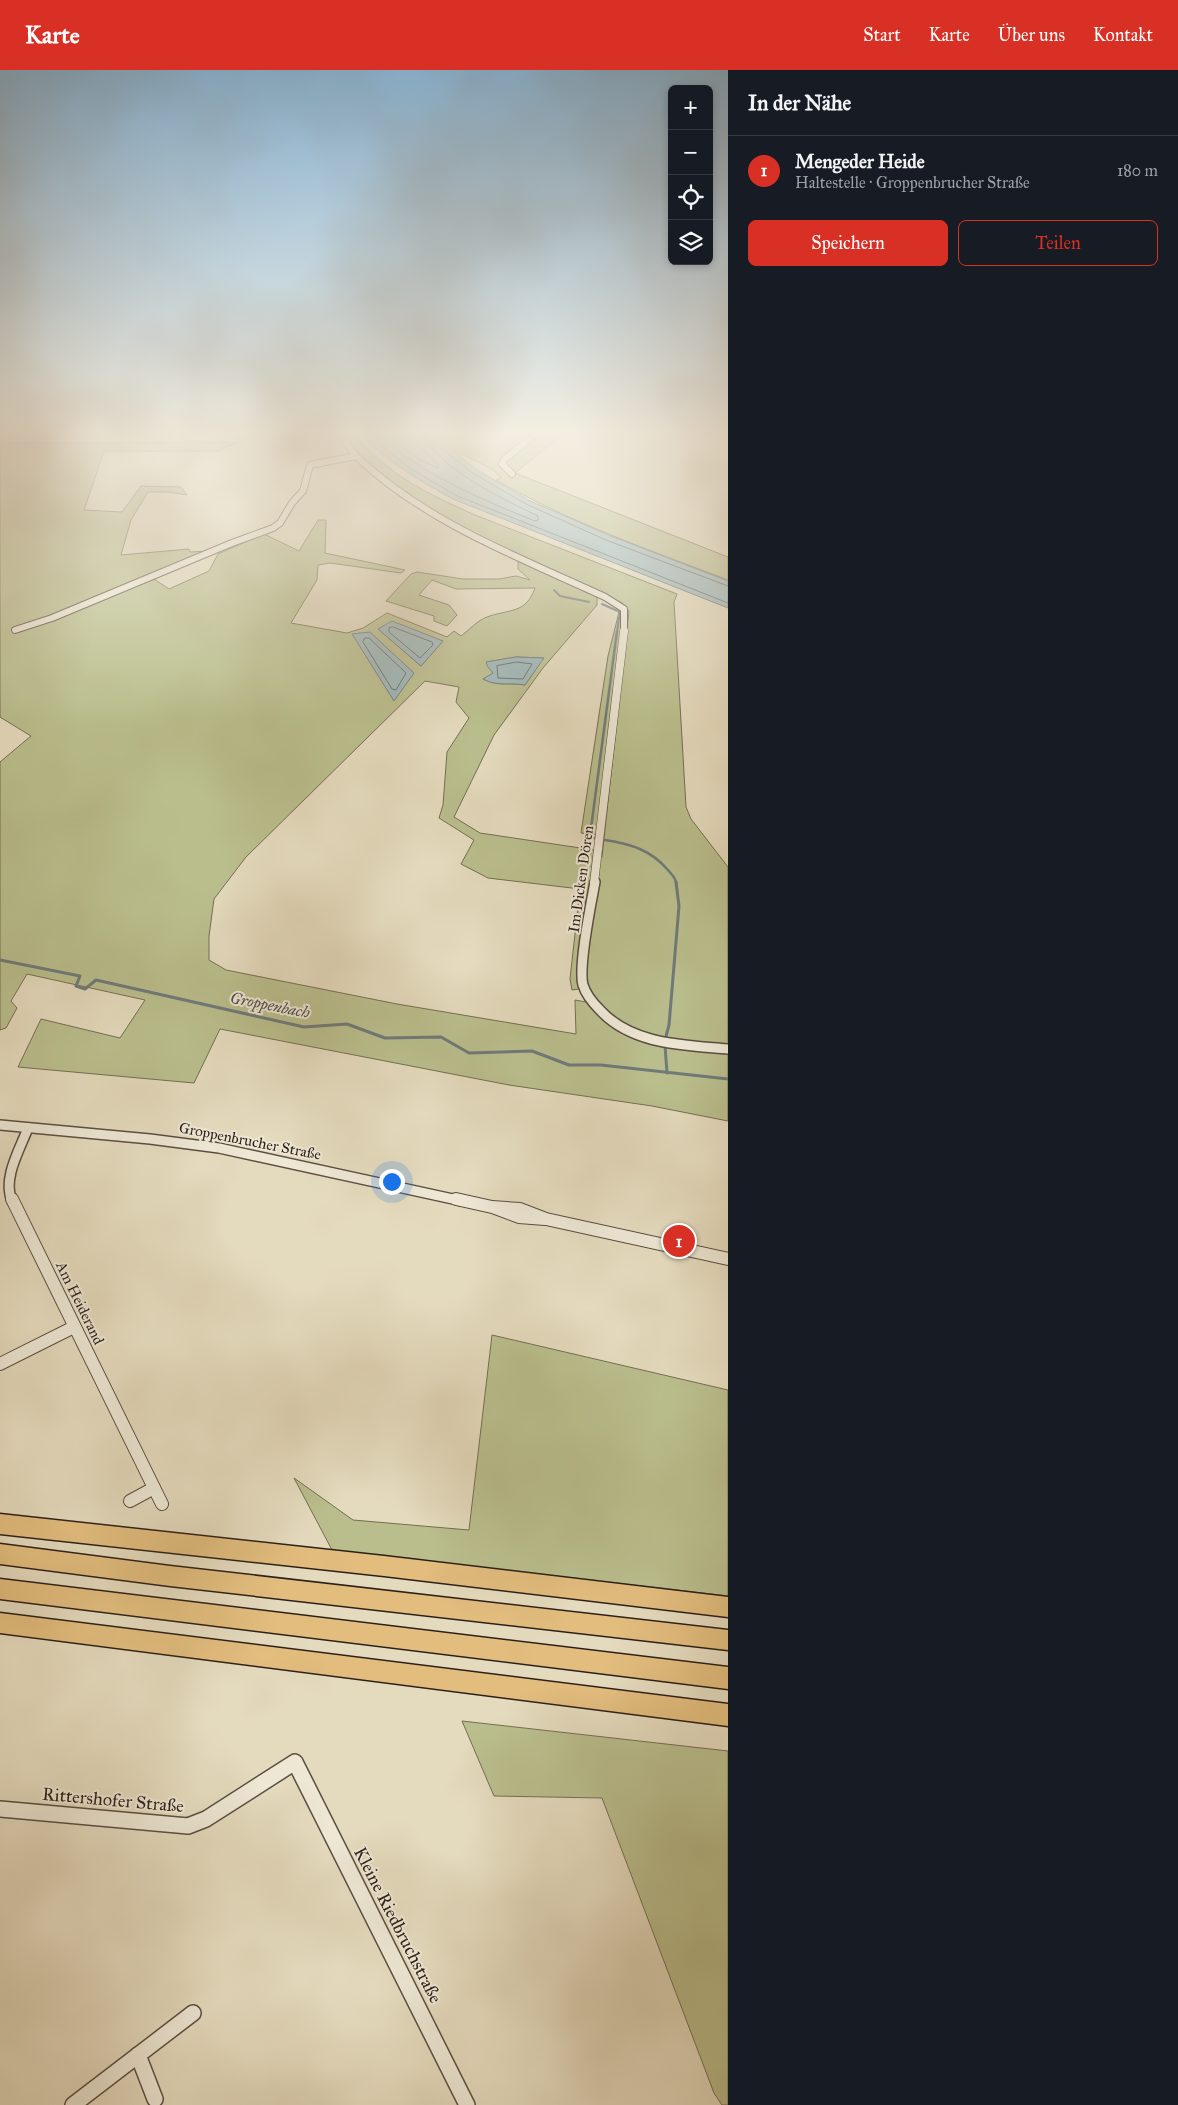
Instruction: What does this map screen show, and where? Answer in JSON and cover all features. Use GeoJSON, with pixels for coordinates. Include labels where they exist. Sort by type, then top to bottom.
{"type":"FeatureCollection","features":[{"type":"Feature","properties":{"kind":"highway"},"geometry":{"type":"LineString","coordinates":[[0,1524],[384,1566],[728,1607]]}},
{"type":"Feature","properties":{"kind":"highway"},"geometry":{"type":"LineString","coordinates":[[0,1554],[170,1576],[728,1640]]}},
{"type":"Feature","properties":{"kind":"highway"},"geometry":{"type":"LineString","coordinates":[[0,1588],[728,1678]]}},
{"type":"Feature","properties":{"kind":"highway"},"geometry":{"type":"LineString","coordinates":[[0,1623],[728,1715]]}},
{"type":"Feature","properties":{"kind":"street"},"geometry":{"type":"LineString","coordinates":[[15,630],[132,586],[232,543],[275,527]]}},
{"type":"Feature","properties":{"kind":"street","name":"Im Dicken Dören"},"geometry":{"type":"LineString","coordinates":[[454,527],[605,597],[624,609],[625,619],[597,865],[583,964],[583,984],[590,1000],[606,1017],[630,1032],[665,1043],[728,1050]]}},
{"type":"Feature","properties":{"kind":"street","name":"Groppenbrucher Straße"},"geometry":{"type":"LineString","coordinates":[[0,1125],[150,1139],[219,1148],[492,1207],[509,1216],[532,1220],[546,1219],[728,1259]]}},
{"type":"Feature","properties":{"kind":"street","name":"Am Heiderand"},"geometry":{"type":"LineString","coordinates":[[28,1128],[9,1179],[8,1192],[162,1504]]}},
{"type":"Feature","properties":{"kind":"street"},"geometry":{"type":"LineString","coordinates":[[0,1364],[74,1327]]}},
{"type":"Feature","properties":{"kind":"street"},"geometry":{"type":"LineString","coordinates":[[130,1501],[154,1488]]}},
{"type":"Feature","properties":{"kind":"street","name":"Rittershofer Straße"},"geometry":{"type":"LineString","coordinates":[[0,1809],[188,1826],[206,1819],[294,1762]]}},
{"type":"Feature","properties":{"kind":"street","name":"Kleine Riedbruchstraße"},"geometry":{"type":"LineString","coordinates":[[294,1762],[467,2105]]}},
{"type":"Feature","properties":{"kind":"street"},"geometry":{"type":"LineString","coordinates":[[74,2105],[193,2013]]}},
{"type":"Feature","properties":{"kind":"street"},"geometry":{"type":"LineString","coordinates":[[138,2055],[155,2099]]}},
{"type":"Feature","properties":{"kind":"green space"},"geometry":{"type":"Polygon","coordinates":[[[0,527],[129,527],[121,555],[189,549],[190,552],[208,551],[212,553],[154,579],[169,589],[209,571],[218,554],[264,534],[299,551],[314,527],[326,527],[325,553],[405,570],[401,573],[330,563],[318,565],[317,580],[291,623],[347,633],[363,628],[387,613],[447,637],[454,631],[461,636],[484,618],[522,606],[527,602],[535,588],[456,589],[432,580],[419,595],[449,605],[457,615],[447,626],[434,621],[434,616],[386,601],[411,574],[417,572],[463,579],[499,579],[516,576],[530,580],[518,569],[518,562],[523,560],[597,595],[597,605],[543,668],[494,735],[454,817],[480,833],[594,850],[590,884],[598,857],[602,857],[629,611],[622,603],[458,527],[506,527],[677,594],[674,602],[686,807],[691,819],[728,867],[728,1121],[652,1106],[509,1085],[220,1029],[194,1083],[18,1067],[41,1019],[120,1038],[145,1000],[27,974],[11,1001],[17,1008],[6,1028],[0,1030],[0,762],[31,736],[0,717],[0,527]],[[378,629],[421,666],[443,641],[378,629]],[[516,657],[487,662],[494,673],[483,679],[498,684],[525,685],[543,658],[516,657]],[[425,681],[246,857],[214,899],[209,936],[209,960],[226,970],[397,1004],[576,1034],[575,1000],[586,1002],[602,1018],[626,1030],[591,1000],[579,965],[579,989],[572,990],[570,979],[580,889],[488,878],[461,864],[474,840],[439,818],[443,805],[447,752],[469,718],[456,702],[459,687],[425,681]]]}},
{"type":"Feature","properties":{"kind":"green space"},"geometry":{"type":"Polygon","coordinates":[[[593,527],[652,527],[728,557],[728,580],[669,558],[593,527]]]}},
{"type":"Feature","properties":{"kind":"green space"},"geometry":{"type":"Polygon","coordinates":[[[619,612],[623,612],[599,835],[581,833],[608,656],[619,612]]]}},
{"type":"Feature","properties":{"kind":"green space"},"geometry":{"type":"Polygon","coordinates":[[[492,1335],[728,1390],[728,1596],[332,1550],[294,1478],[353,1520],[469,1530],[492,1335]]]}},
{"type":"Feature","properties":{"kind":"green space"},"geometry":{"type":"Polygon","coordinates":[[[462,1721],[728,1751],[728,2105],[722,2105],[714,2093],[602,1798],[494,1796],[462,1721]]]}},
{"type":"Feature","properties":{"kind":"water"},"geometry":{"type":"Polygon","coordinates":[[[524,527],[590,527],[728,581],[728,608],[524,527]]]}},
{"type":"Feature","properties":{"kind":"water"},"geometry":{"type":"Polygon","coordinates":[[[392,621],[443,641],[421,666],[378,629],[392,621]]]}},
{"type":"Feature","properties":{"kind":"water"},"geometry":{"type":"Polygon","coordinates":[[[370,632],[414,673],[394,701],[352,634],[370,632]]]}},
{"type":"Feature","properties":{"kind":"water"},"geometry":{"type":"Polygon","coordinates":[[[516,657],[544,658],[525,685],[499,684],[483,679],[493,673],[486,662],[516,657]]]}},
{"type":"Feature","properties":{"kind":"waterway"},"geometry":{"type":"LineString","coordinates":[[554,590],[560,596],[589,602]]}},
{"type":"Feature","properties":{"kind":"waterway"},"geometry":{"type":"LineString","coordinates":[[602,604],[620,612],[617,632]]}},
{"type":"Feature","properties":{"kind":"waterway"},"geometry":{"type":"LineString","coordinates":[[597,839],[590,836],[617,631]]}},
{"type":"Feature","properties":{"kind":"waterway"},"geometry":{"type":"LineString","coordinates":[[605,840],[632,846],[655,857],[675,878],[676,883]]}},
{"type":"Feature","properties":{"kind":"waterway"},"geometry":{"type":"LineString","coordinates":[[665,1040],[669,1025],[679,906],[676,882]]}},
{"type":"Feature","properties":{"kind":"waterway","name":"Groppenbach"},"geometry":{"type":"LineString","coordinates":[[0,960],[80,976],[76,986],[85,989],[96,980],[304,1027],[347,1024],[385,1038],[441,1037],[469,1053],[532,1051],[569,1065],[601,1065],[667,1072]]}},
{"type":"Feature","properties":{"kind":"waterway"},"geometry":{"type":"LineString","coordinates":[[665,1046],[667,1072]]}},
{"type":"Feature","properties":{"kind":"waterway","name":"Groppenbach"},"geometry":{"type":"LineString","coordinates":[[667,1072],[728,1079]]}},
{"type":"Feature","properties":{"kind":"place","name":"Mengeder Heide"},"geometry":{"type":"Point","coordinates":[679,1241]}}]}
